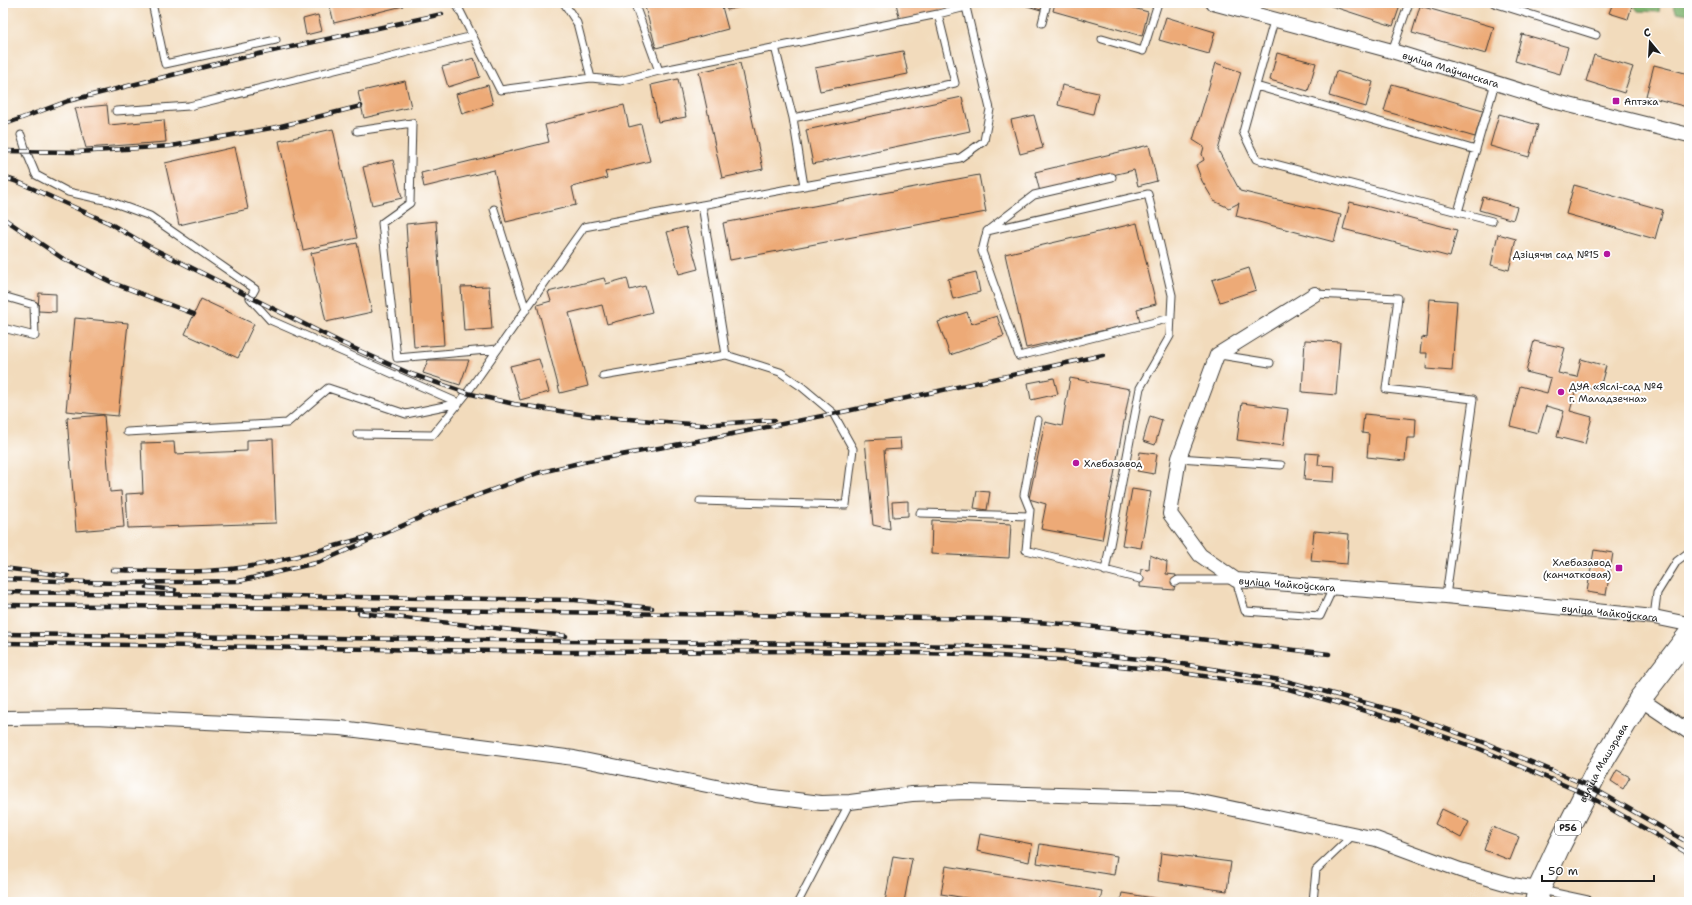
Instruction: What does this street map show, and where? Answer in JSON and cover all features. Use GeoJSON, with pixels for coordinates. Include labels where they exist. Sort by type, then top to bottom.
{"type":"FeatureCollection","features":[{"type":"Feature","properties":{"kind":"main road","name":"вуліца Машэрава"},"geometry":{"type":"LineString","coordinates":[[1537,896],[1585,794],[1640,699],[1689,634]]}},
{"type":"Feature","properties":{"kind":"street","name":"вуліца Маўчанскага"},"geometry":{"type":"LineString","coordinates":[[1213,3],[1392,52],[1557,102],[1689,135]]}},
{"type":"Feature","properties":{"kind":"street"},"geometry":{"type":"LineString","coordinates":[[1218,355],[1315,294]]}},
{"type":"Feature","properties":{"kind":"street","name":"вуліца Чайкоўскага"},"geometry":{"type":"LineString","coordinates":[[1218,355],[1179,458],[1170,514],[1200,555],[1236,580],[1446,596],[1654,617],[1683,623],[1689,626]]}},
{"type":"Feature","properties":{"kind":"street"},"geometry":{"type":"LineString","coordinates":[[1640,699],[1689,732]]}},
{"type":"Feature","properties":{"kind":"street"},"geometry":{"type":"LineString","coordinates":[[3,718],[95,717],[341,728],[574,758],[756,795],[821,803],[850,802],[912,794],[967,792],[1186,799],[1376,839],[1460,870],[1512,885],[1537,896]]}},
{"type":"Feature","properties":{"kind":"lane"},"geometry":{"type":"LineString","coordinates":[[152,3],[165,64],[276,40]]}},
{"type":"Feature","properties":{"kind":"lane"},"geometry":{"type":"LineString","coordinates":[[357,434],[433,435],[459,403],[584,227],[960,158],[984,142],[990,109],[966,5],[938,14],[659,71],[620,81],[591,78],[500,90],[456,3]]}},
{"type":"Feature","properties":{"kind":"lane"},"geometry":{"type":"LineString","coordinates":[[564,3],[577,23],[591,78]]}},
{"type":"Feature","properties":{"kind":"lane"},"geometry":{"type":"LineString","coordinates":[[632,3],[635,5],[659,71]]}},
{"type":"Feature","properties":{"kind":"lane"},"geometry":{"type":"LineString","coordinates":[[1042,23],[1047,3]]}},
{"type":"Feature","properties":{"kind":"lane"},"geometry":{"type":"LineString","coordinates":[[1102,39],[1143,51],[1158,3]]}},
{"type":"Feature","properties":{"kind":"lane"},"geometry":{"type":"LineString","coordinates":[[1392,52],[1409,3]]}},
{"type":"Feature","properties":{"kind":"lane"},"geometry":{"type":"LineString","coordinates":[[1494,3],[1596,35]]}},
{"type":"Feature","properties":{"kind":"lane"},"geometry":{"type":"LineString","coordinates":[[793,118],[955,83],[938,14]]}},
{"type":"Feature","properties":{"kind":"lane"},"geometry":{"type":"LineString","coordinates":[[1274,20],[1243,132],[1256,159],[1492,221]]}},
{"type":"Feature","properties":{"kind":"lane"},"geometry":{"type":"LineString","coordinates":[[116,111],[189,106],[473,36]]}},
{"type":"Feature","properties":{"kind":"lane"},"geometry":{"type":"LineString","coordinates":[[775,47],[793,118],[804,186]]}},
{"type":"Feature","properties":{"kind":"lane"},"geometry":{"type":"LineString","coordinates":[[1458,212],[1495,83]]}},
{"type":"Feature","properties":{"kind":"lane"},"geometry":{"type":"LineString","coordinates":[[1256,86],[1476,150]]}},
{"type":"Feature","properties":{"kind":"lane"},"geometry":{"type":"LineString","coordinates":[[357,130],[412,123],[410,203],[382,223],[397,358],[498,349]]}},
{"type":"Feature","properties":{"kind":"lane"},"geometry":{"type":"LineString","coordinates":[[21,135],[36,175],[68,192],[109,201],[150,216],[255,289],[250,298],[270,320],[459,403]]}},
{"type":"Feature","properties":{"kind":"lane"},"geometry":{"type":"LineString","coordinates":[[1112,177],[1034,195],[987,231],[982,252],[1019,356],[1171,318]]}},
{"type":"Feature","properties":{"kind":"lane"},"geometry":{"type":"LineString","coordinates":[[987,231],[1148,194],[1172,295],[1170,336],[1140,388],[1105,571]]}},
{"type":"Feature","properties":{"kind":"lane"},"geometry":{"type":"LineString","coordinates":[[702,205],[726,355]]}},
{"type":"Feature","properties":{"kind":"lane"},"geometry":{"type":"LineString","coordinates":[[494,209],[526,310]]}},
{"type":"Feature","properties":{"kind":"lane"},"geometry":{"type":"LineString","coordinates":[[1315,294],[1398,298],[1386,389],[1473,399],[1446,596]]}},
{"type":"Feature","properties":{"kind":"lane"},"geometry":{"type":"LineString","coordinates":[[3,296],[34,305],[35,336],[3,328]]}},
{"type":"Feature","properties":{"kind":"lane"},"geometry":{"type":"LineString","coordinates":[[603,376],[726,355],[780,372],[802,387],[833,413],[853,449],[846,505],[700,501]]}},
{"type":"Feature","properties":{"kind":"lane"},"geometry":{"type":"LineString","coordinates":[[1218,355],[1270,363]]}},
{"type":"Feature","properties":{"kind":"lane"},"geometry":{"type":"LineString","coordinates":[[127,432],[287,423],[328,388],[406,414],[459,403]]}},
{"type":"Feature","properties":{"kind":"lane"},"geometry":{"type":"LineString","coordinates":[[1038,420],[1024,495],[1030,510],[1026,550],[1140,580]]}},
{"type":"Feature","properties":{"kind":"lane"},"geometry":{"type":"LineString","coordinates":[[1179,458],[1281,465]]}},
{"type":"Feature","properties":{"kind":"lane"},"geometry":{"type":"LineString","coordinates":[[920,513],[1029,516]]}},
{"type":"Feature","properties":{"kind":"lane"},"geometry":{"type":"LineString","coordinates":[[1654,617],[1657,593],[1677,561],[1689,552]]}},
{"type":"Feature","properties":{"kind":"lane"},"geometry":{"type":"LineString","coordinates":[[1175,582],[1178,580],[1236,580],[1245,611],[1320,616],[1333,588]]}},
{"type":"Feature","properties":{"kind":"lane"},"geometry":{"type":"LineString","coordinates":[[798,902],[850,802]]}},
{"type":"Feature","properties":{"kind":"lane"},"geometry":{"type":"LineString","coordinates":[[1313,902],[1316,870],[1354,834]]}},
{"type":"Feature","properties":{"kind":"lane"},"geometry":{"type":"LineString","coordinates":[[1537,896],[1588,900],[1589,902]]}},
{"type":"Feature","properties":{"kind":"green space"},"geometry":{"type":"Polygon","coordinates":[[[1632,3],[1660,3],[1659,12],[1638,11],[1632,3]]]}},
{"type":"Feature","properties":{"kind":"green space"},"geometry":{"type":"Polygon","coordinates":[[[1673,3],[1689,3],[1689,14],[1676,12],[1673,3]]]}},
{"type":"Feature","properties":{"kind":"building"},"geometry":{"type":"Polygon","coordinates":[[[219,3],[240,3],[228,6],[219,3]]]}},
{"type":"Feature","properties":{"kind":"building"},"geometry":{"type":"Polygon","coordinates":[[[347,3],[402,3],[403,6],[334,23],[330,7],[347,3]]]}},
{"type":"Feature","properties":{"kind":"building"},"geometry":{"type":"Polygon","coordinates":[[[644,3],[721,3],[728,29],[656,48],[644,3]]]}},
{"type":"Feature","properties":{"kind":"building"},"geometry":{"type":"Polygon","coordinates":[[[725,3],[754,3],[754,4],[727,10],[725,3]]]}},
{"type":"Feature","properties":{"kind":"building"},"geometry":{"type":"Polygon","coordinates":[[[896,3],[950,3],[951,7],[900,21],[896,3]]]}},
{"type":"Feature","properties":{"kind":"building"},"geometry":{"type":"Polygon","coordinates":[[[1017,3],[1043,3],[1041,10],[1017,3]]]}},
{"type":"Feature","properties":{"kind":"building"},"geometry":{"type":"Polygon","coordinates":[[[1055,3],[1116,3],[1148,12],[1142,36],[1053,11],[1055,3]]]}},
{"type":"Feature","properties":{"kind":"building"},"geometry":{"type":"Polygon","coordinates":[[[1322,3],[1401,3],[1393,26],[1322,3]]]}},
{"type":"Feature","properties":{"kind":"building"},"geometry":{"type":"Polygon","coordinates":[[[1613,3],[1622,3],[1632,6],[1628,19],[1609,13],[1613,3]]]}},
{"type":"Feature","properties":{"kind":"building"},"geometry":{"type":"Polygon","coordinates":[[[1420,6],[1494,27],[1486,54],[1412,33],[1420,6]]]}},
{"type":"Feature","properties":{"kind":"building"},"geometry":{"type":"Polygon","coordinates":[[[318,15],[322,31],[306,35],[303,19],[318,15]]]}},
{"type":"Feature","properties":{"kind":"building"},"geometry":{"type":"Polygon","coordinates":[[[1166,17],[1215,32],[1209,54],[1159,40],[1166,17]]]}},
{"type":"Feature","properties":{"kind":"building"},"geometry":{"type":"Polygon","coordinates":[[[1522,34],[1568,47],[1560,74],[1515,61],[1522,34]]]}},
{"type":"Feature","properties":{"kind":"building"},"geometry":{"type":"Polygon","coordinates":[[[903,51],[908,74],[820,91],[815,68],[903,51]]]}},
{"type":"Feature","properties":{"kind":"building"},"geometry":{"type":"Polygon","coordinates":[[[1277,53],[1316,63],[1308,91],[1270,80],[1277,53]]]}},
{"type":"Feature","properties":{"kind":"building"},"geometry":{"type":"Polygon","coordinates":[[[1594,55],[1633,67],[1624,93],[1586,81],[1594,55]]]}},
{"type":"Feature","properties":{"kind":"building"},"geometry":{"type":"Polygon","coordinates":[[[474,58],[480,77],[448,87],[442,67],[474,58]]]}},
{"type":"Feature","properties":{"kind":"building"},"geometry":{"type":"Polygon","coordinates":[[[740,63],[763,169],[722,178],[699,72],[740,63]]]}},
{"type":"Feature","properties":{"kind":"building"},"geometry":{"type":"Polygon","coordinates":[[[1216,63],[1241,72],[1218,150],[1240,191],[1341,215],[1334,242],[1236,216],[1239,203],[1229,208],[1214,201],[1202,181],[1196,165],[1204,160],[1202,154],[1204,147],[1193,140],[1216,63]]]}},
{"type":"Feature","properties":{"kind":"building"},"geometry":{"type":"Polygon","coordinates":[[[1654,65],[1689,74],[1689,101],[1687,107],[1646,96],[1654,65]]]}},
{"type":"Feature","properties":{"kind":"building"},"geometry":{"type":"Polygon","coordinates":[[[1336,71],[1373,82],[1366,107],[1329,96],[1336,71]]]}},
{"type":"Feature","properties":{"kind":"building"},"geometry":{"type":"Polygon","coordinates":[[[678,79],[686,117],[658,122],[651,85],[678,79]]]}},
{"type":"Feature","properties":{"kind":"building"},"geometry":{"type":"Polygon","coordinates":[[[405,81],[411,107],[364,118],[358,92],[405,81]]]}},
{"type":"Feature","properties":{"kind":"building"},"geometry":{"type":"Polygon","coordinates":[[[1392,84],[1483,110],[1475,137],[1384,111],[1392,84]]]}},
{"type":"Feature","properties":{"kind":"building"},"geometry":{"type":"Polygon","coordinates":[[[488,85],[493,104],[462,114],[456,94],[488,85]]]}},
{"type":"Feature","properties":{"kind":"building"},"geometry":{"type":"Polygon","coordinates":[[[1062,85],[1098,93],[1093,114],[1058,105],[1062,85]]]}},
{"type":"Feature","properties":{"kind":"building"},"geometry":{"type":"Polygon","coordinates":[[[962,97],[970,131],[813,164],[806,130],[962,97]]]}},
{"type":"Feature","properties":{"kind":"building"},"geometry":{"type":"Polygon","coordinates":[[[107,105],[109,125],[164,120],[166,142],[86,148],[75,108],[107,105]]]}},
{"type":"Feature","properties":{"kind":"building"},"geometry":{"type":"Polygon","coordinates":[[[624,105],[629,127],[641,124],[650,161],[605,172],[607,178],[572,187],[576,205],[506,222],[494,170],[424,187],[421,173],[549,142],[545,125],[624,105]]]}},
{"type":"Feature","properties":{"kind":"building"},"geometry":{"type":"Polygon","coordinates":[[[1499,114],[1538,125],[1529,157],[1490,146],[1499,114]]]}},
{"type":"Feature","properties":{"kind":"building"},"geometry":{"type":"Polygon","coordinates":[[[1034,115],[1043,148],[1020,154],[1011,120],[1034,115]]]}},
{"type":"Feature","properties":{"kind":"building"},"geometry":{"type":"Polygon","coordinates":[[[333,129],[357,238],[303,250],[279,141],[333,129]]]}},
{"type":"Feature","properties":{"kind":"building"},"geometry":{"type":"Polygon","coordinates":[[[1149,145],[1157,181],[1138,186],[1134,170],[1040,192],[1035,172],[1149,145]]]}},
{"type":"Feature","properties":{"kind":"building"},"geometry":{"type":"Polygon","coordinates":[[[235,147],[248,209],[179,225],[165,163],[235,147]]]}},
{"type":"Feature","properties":{"kind":"building"},"geometry":{"type":"Polygon","coordinates":[[[393,160],[402,198],[372,205],[363,167],[393,160]]]}},
{"type":"Feature","properties":{"kind":"building"},"geometry":{"type":"Polygon","coordinates":[[[979,175],[986,212],[730,260],[723,223],[979,175]]]}},
{"type":"Feature","properties":{"kind":"building"},"geometry":{"type":"Polygon","coordinates":[[[1574,185],[1663,210],[1655,239],[1566,214],[1574,185]]]}},
{"type":"Feature","properties":{"kind":"building"},"geometry":{"type":"Polygon","coordinates":[[[1483,197],[1517,207],[1513,220],[1479,210],[1483,197]]]}},
{"type":"Feature","properties":{"kind":"building"},"geometry":{"type":"Polygon","coordinates":[[[1350,202],[1457,230],[1450,257],[1343,229],[1350,202]]]}},
{"type":"Feature","properties":{"kind":"building"},"geometry":{"type":"Polygon","coordinates":[[[436,221],[444,345],[414,347],[406,224],[436,221]]]}},
{"type":"Feature","properties":{"kind":"building"},"geometry":{"type":"Polygon","coordinates":[[[1137,223],[1156,304],[1137,309],[1140,322],[1026,348],[1005,254],[1137,223]]]}},
{"type":"Feature","properties":{"kind":"building"},"geometry":{"type":"Polygon","coordinates":[[[686,227],[698,269],[679,274],[667,232],[686,227]]]}},
{"type":"Feature","properties":{"kind":"building"},"geometry":{"type":"Polygon","coordinates":[[[1498,234],[1516,239],[1509,270],[1491,265],[1498,234]]]}},
{"type":"Feature","properties":{"kind":"building"},"geometry":{"type":"Polygon","coordinates":[[[357,243],[372,312],[326,322],[311,253],[357,243]]]}},
{"type":"Feature","properties":{"kind":"building"},"geometry":{"type":"Polygon","coordinates":[[[1249,268],[1256,290],[1220,302],[1212,280],[1249,268]]]}},
{"type":"Feature","properties":{"kind":"building"},"geometry":{"type":"Polygon","coordinates":[[[976,272],[980,292],[953,299],[948,279],[976,272]]]}},
{"type":"Feature","properties":{"kind":"building"},"geometry":{"type":"Polygon","coordinates":[[[604,278],[606,284],[627,278],[630,290],[645,286],[652,312],[607,324],[602,305],[569,313],[588,386],[560,393],[537,305],[551,301],[548,292],[604,278]]]}},
{"type":"Feature","properties":{"kind":"building"},"geometry":{"type":"Polygon","coordinates":[[[489,286],[492,329],[464,331],[461,287],[489,286]]]}},
{"type":"Feature","properties":{"kind":"building"},"geometry":{"type":"Polygon","coordinates":[[[39,293],[56,294],[56,312],[38,311],[39,293]]]}},
{"type":"Feature","properties":{"kind":"building"},"geometry":{"type":"Polygon","coordinates":[[[201,299],[254,324],[238,358],[185,334],[201,299]]]}},
{"type":"Feature","properties":{"kind":"building"},"geometry":{"type":"Polygon","coordinates":[[[1430,299],[1457,301],[1452,371],[1426,369],[1427,353],[1420,353],[1422,337],[1427,338],[1430,299]]]}},
{"type":"Feature","properties":{"kind":"building"},"geometry":{"type":"Polygon","coordinates":[[[967,312],[971,324],[997,316],[1004,336],[950,355],[938,322],[967,312]]]}},
{"type":"Feature","properties":{"kind":"building"},"geometry":{"type":"Polygon","coordinates":[[[75,318],[128,323],[118,416],[66,411],[75,318]]]}},
{"type":"Feature","properties":{"kind":"building"},"geometry":{"type":"Polygon","coordinates":[[[1305,340],[1340,342],[1336,395],[1302,392],[1305,340]]]}},
{"type":"Feature","properties":{"kind":"building","name":"ДУА «Яслі-сад №4 г. Маладзечна»"},"geometry":{"type":"Polygon","coordinates":[[[1534,341],[1565,348],[1558,373],[1577,377],[1581,359],[1606,366],[1599,391],[1577,385],[1570,411],[1592,417],[1585,444],[1557,437],[1564,411],[1546,406],[1538,433],[1510,426],[1520,386],[1547,393],[1551,378],[1526,372],[1534,341]]]}},
{"type":"Feature","properties":{"kind":"building"},"geometry":{"type":"Polygon","coordinates":[[[539,359],[549,392],[520,400],[510,366],[539,359]]]}},
{"type":"Feature","properties":{"kind":"building"},"geometry":{"type":"Polygon","coordinates":[[[428,360],[469,360],[460,385],[423,373],[428,360]]]}},
{"type":"Feature","properties":{"kind":"building"},"geometry":{"type":"Polygon","coordinates":[[[1054,378],[1058,394],[1031,400],[1028,383],[1054,378]]]}},
{"type":"Feature","properties":{"kind":"building","name":"Хлебазавод"},"geometry":{"type":"Polygon","coordinates":[[[1070,378],[1130,389],[1102,540],[1041,529],[1046,504],[1029,499],[1045,422],[1062,426],[1070,378]]]}},
{"type":"Feature","properties":{"kind":"building"},"geometry":{"type":"Polygon","coordinates":[[[1242,403],[1288,409],[1283,446],[1237,440],[1242,403]]]}},
{"type":"Feature","properties":{"kind":"building"},"geometry":{"type":"Polygon","coordinates":[[[1364,414],[1416,419],[1415,438],[1407,438],[1405,461],[1367,457],[1369,434],[1362,433],[1364,414]]]}},
{"type":"Feature","properties":{"kind":"building"},"geometry":{"type":"Polygon","coordinates":[[[104,415],[110,492],[121,491],[124,527],[76,531],[67,418],[104,415]]]}},
{"type":"Feature","properties":{"kind":"building"},"geometry":{"type":"Polygon","coordinates":[[[1150,416],[1162,420],[1155,445],[1143,441],[1150,416]]]}},
{"type":"Feature","properties":{"kind":"building"},"geometry":{"type":"Polygon","coordinates":[[[900,438],[901,449],[884,450],[890,529],[873,525],[865,440],[900,438]]]}},
{"type":"Feature","properties":{"kind":"building"},"geometry":{"type":"Polygon","coordinates":[[[273,439],[276,523],[128,528],[126,494],[143,493],[141,443],[174,442],[175,454],[247,451],[247,440],[273,439]]]}},
{"type":"Feature","properties":{"kind":"building"},"geometry":{"type":"Polygon","coordinates":[[[1140,452],[1157,454],[1154,474],[1137,471],[1140,452]]]}},
{"type":"Feature","properties":{"kind":"building"},"geometry":{"type":"Polygon","coordinates":[[[1306,453],[1319,454],[1318,465],[1335,466],[1334,482],[1304,480],[1306,453]]]}},
{"type":"Feature","properties":{"kind":"building"},"geometry":{"type":"Polygon","coordinates":[[[1132,489],[1151,492],[1141,548],[1122,545],[1132,489]]]}},
{"type":"Feature","properties":{"kind":"building"},"geometry":{"type":"Polygon","coordinates":[[[977,491],[990,492],[987,510],[974,508],[977,491]]]}},
{"type":"Feature","properties":{"kind":"building"},"geometry":{"type":"Polygon","coordinates":[[[908,501],[908,516],[893,517],[892,502],[908,501]]]}},
{"type":"Feature","properties":{"kind":"building"},"geometry":{"type":"Polygon","coordinates":[[[932,520],[1011,524],[1009,558],[931,554],[932,520]]]}},
{"type":"Feature","properties":{"kind":"building"},"geometry":{"type":"Polygon","coordinates":[[[1314,531],[1349,534],[1347,564],[1311,561],[1314,531]]]}},
{"type":"Feature","properties":{"kind":"building"},"geometry":{"type":"Polygon","coordinates":[[[1594,550],[1613,553],[1606,595],[1587,592],[1594,550]]]}},
{"type":"Feature","properties":{"kind":"building"},"geometry":{"type":"Polygon","coordinates":[[[1150,555],[1167,562],[1166,574],[1176,575],[1174,590],[1140,587],[1141,569],[1149,570],[1150,555]]]}},
{"type":"Feature","properties":{"kind":"building"},"geometry":{"type":"Polygon","coordinates":[[[1617,770],[1630,777],[1623,789],[1611,781],[1617,770]]]}},
{"type":"Feature","properties":{"kind":"building"},"geometry":{"type":"Polygon","coordinates":[[[1442,809],[1469,822],[1461,838],[1435,824],[1442,809]]]}},
{"type":"Feature","properties":{"kind":"building"},"geometry":{"type":"Polygon","coordinates":[[[1492,827],[1519,837],[1510,860],[1484,850],[1492,827]]]}},
{"type":"Feature","properties":{"kind":"building"},"geometry":{"type":"Polygon","coordinates":[[[980,834],[1032,844],[1029,862],[977,851],[980,834]]]}},
{"type":"Feature","properties":{"kind":"building"},"geometry":{"type":"Polygon","coordinates":[[[1040,844],[1117,856],[1114,875],[1037,863],[1040,844]]]}},
{"type":"Feature","properties":{"kind":"building"},"geometry":{"type":"Polygon","coordinates":[[[1161,853],[1231,862],[1227,891],[1158,881],[1161,853]]]}},
{"type":"Feature","properties":{"kind":"building"},"geometry":{"type":"Polygon","coordinates":[[[893,856],[912,859],[904,902],[885,902],[893,856]]]}},
{"type":"Feature","properties":{"kind":"building"},"geometry":{"type":"Polygon","coordinates":[[[946,866],[1102,891],[1100,902],[991,902],[941,894],[946,866]]]}},
{"type":"Feature","properties":{"kind":"building"},"geometry":{"type":"Polygon","coordinates":[[[1122,893],[1172,901],[1172,902],[1120,902],[1122,893]]]}},
{"type":"Feature","properties":{"kind":"railway"},"geometry":{"type":"LineString","coordinates":[[3,125],[68,101],[236,59],[442,14]]}},
{"type":"Feature","properties":{"kind":"railway"},"geometry":{"type":"LineString","coordinates":[[3,151],[78,152],[171,146],[277,127],[361,106]]}},
{"type":"Feature","properties":{"kind":"railway"},"geometry":{"type":"LineString","coordinates":[[3,177],[18,182],[109,223],[150,247],[342,343],[411,374],[467,393],[514,404],[592,416],[702,425],[774,420]]}},
{"type":"Feature","properties":{"kind":"railway"},"geometry":{"type":"LineString","coordinates":[[3,218],[62,258],[113,283],[194,314]]}},
{"type":"Feature","properties":{"kind":"railway"},"geometry":{"type":"LineString","coordinates":[[3,579],[116,583],[239,581],[320,562],[440,509],[538,473],[583,462],[847,411],[1103,355]]}},
{"type":"Feature","properties":{"kind":"railway"},"geometry":{"type":"LineString","coordinates":[[112,570],[213,571],[246,567],[293,557],[370,536]]}},
{"type":"Feature","properties":{"kind":"railway"},"geometry":{"type":"LineString","coordinates":[[3,568],[68,576]]}},
{"type":"Feature","properties":{"kind":"railway"},"geometry":{"type":"LineString","coordinates":[[147,587],[175,590]]}},
{"type":"Feature","properties":{"kind":"railway"},"geometry":{"type":"LineString","coordinates":[[3,592],[575,600],[652,608]]}},
{"type":"Feature","properties":{"kind":"railway"},"geometry":{"type":"LineString","coordinates":[[3,605],[306,608],[994,619],[1078,625],[1329,654]]}},
{"type":"Feature","properties":{"kind":"railway"},"geometry":{"type":"LineString","coordinates":[[359,613],[566,636]]}},
{"type":"Feature","properties":{"kind":"railway"},"geometry":{"type":"LineString","coordinates":[[3,634],[970,646],[1059,651],[1170,662],[1286,681],[1399,712],[1483,742],[1589,786],[1689,843]]}},
{"type":"Feature","properties":{"kind":"railway"},"geometry":{"type":"LineString","coordinates":[[3,643],[568,652],[801,651],[970,654],[1059,660],[1169,671],[1285,688],[1397,720],[1480,749],[1585,794],[1689,854]]}},
{"type":"Feature","properties":{"kind":"place","name":"Аптэка"},"geometry":{"type":"Point","coordinates":[1616,101]}},
{"type":"Feature","properties":{"kind":"place","name":"Дзіцячы сад №15"},"geometry":{"type":"Point","coordinates":[1607,254]}},
{"type":"Feature","properties":{"kind":"place","name":"ДУА «Яслі-сад №4 г. Маладзечна»"},"geometry":{"type":"Point","coordinates":[1561,392]}},
{"type":"Feature","properties":{"kind":"place","name":"Хлебазавод"},"geometry":{"type":"Point","coordinates":[1076,463]}},
{"type":"Feature","properties":{"kind":"place","name":"Хлебазавод (канчатковая)"},"geometry":{"type":"Point","coordinates":[1619,568]}}]}
